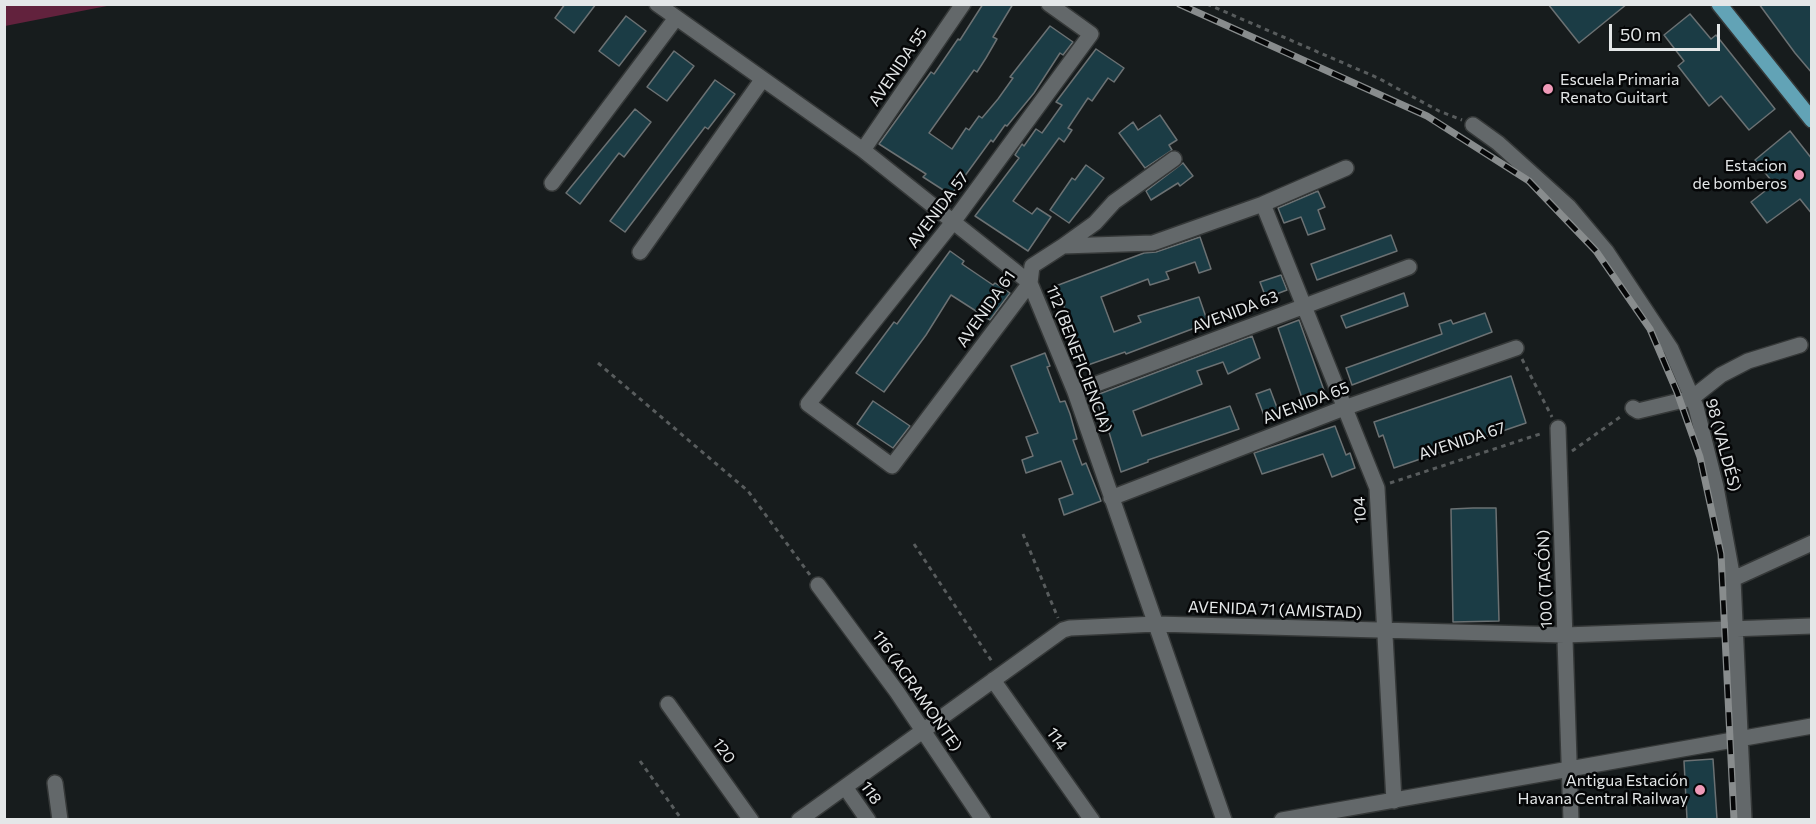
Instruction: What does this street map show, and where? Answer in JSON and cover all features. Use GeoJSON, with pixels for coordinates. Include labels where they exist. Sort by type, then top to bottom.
{"type":"FeatureCollection","features":[{"type":"Feature","properties":{"kind":"main road"},"geometry":{"type":"LineString","coordinates":[[1725,6],[1812,120]]}},
{"type":"Feature","properties":{"kind":"street","name":"112 (BENEFICIENCIA)"},"geometry":{"type":"LineString","coordinates":[[657,4],[863,150],[1030,283],[1075,392],[1224,819]]}},
{"type":"Feature","properties":{"kind":"street","name":"AVENIDA 55"},"geometry":{"type":"LineString","coordinates":[[863,150],[963,4]]}},
{"type":"Feature","properties":{"kind":"street","name":"AVENIDA 57"},"geometry":{"type":"LineString","coordinates":[[892,466],[808,404],[953,222],[1091,34],[1049,4]]}},
{"type":"Feature","properties":{"kind":"street"},"geometry":{"type":"LineString","coordinates":[[552,183],[676,18]]}},
{"type":"Feature","properties":{"kind":"street"},"geometry":{"type":"LineString","coordinates":[[640,252],[762,80]]}},
{"type":"Feature","properties":{"kind":"street","name":"98 (VALDÉS)"},"geometry":{"type":"LineString","coordinates":[[1473,125],[1497,143],[1569,207],[1606,251],[1671,349],[1692,398],[1716,487],[1733,579],[1744,819]]}},
{"type":"Feature","properties":{"kind":"street"},"geometry":{"type":"LineString","coordinates":[[1064,246],[1095,223],[1114,202],[1174,159]]}},
{"type":"Feature","properties":{"kind":"street"},"geometry":{"type":"LineString","coordinates":[[1064,246],[1153,243],[1263,204],[1346,168]]}},
{"type":"Feature","properties":{"kind":"street","name":"104"},"geometry":{"type":"LineString","coordinates":[[1263,204],[1377,488],[1394,801]]}},
{"type":"Feature","properties":{"kind":"street","name":"AVENIDA 61"},"geometry":{"type":"LineString","coordinates":[[892,466],[1030,283],[1032,266],[1064,246]]}},
{"type":"Feature","properties":{"kind":"street","name":"AVENIDA 63"},"geometry":{"type":"LineString","coordinates":[[1075,392],[1409,267]]}},
{"type":"Feature","properties":{"kind":"street"},"geometry":{"type":"LineString","coordinates":[[1633,408],[1638,411],[1692,398],[1721,375],[1748,361],[1800,345]]}},
{"type":"Feature","properties":{"kind":"street","name":"AVENIDA 65"},"geometry":{"type":"LineString","coordinates":[[1111,498],[1344,408],[1516,348]]}},
{"type":"Feature","properties":{"kind":"street","name":"100 (TACÓN)"},"geometry":{"type":"LineString","coordinates":[[1558,428],[1571,819]]}},
{"type":"Feature","properties":{"kind":"street"},"geometry":{"type":"LineString","coordinates":[[1733,579],[1812,543]]}},
{"type":"Feature","properties":{"kind":"street","name":"116 (AGRAMONTE)"},"geometry":{"type":"LineString","coordinates":[[818,585],[924,731],[983,819]]}},
{"type":"Feature","properties":{"kind":"street","name":"AVENIDA 71 (AMISTAD)"},"geometry":{"type":"LineString","coordinates":[[799,819],[1063,630],[1115,624],[1156,624],[1384,632],[1565,635],[1812,626]]}},
{"type":"Feature","properties":{"kind":"street","name":"114"},"geometry":{"type":"LineString","coordinates":[[997,677],[1092,819]]}},
{"type":"Feature","properties":{"kind":"street","name":"120"},"geometry":{"type":"LineString","coordinates":[[668,704],[751,819]]}},
{"type":"Feature","properties":{"kind":"street"},"geometry":{"type":"LineString","coordinates":[[1282,819],[1570,771],[1812,726]]}},
{"type":"Feature","properties":{"kind":"street"},"geometry":{"type":"LineString","coordinates":[[55,783],[60,819]]}},
{"type":"Feature","properties":{"kind":"street","name":"118"},"geometry":{"type":"LineString","coordinates":[[845,787],[868,819]]}},
{"type":"Feature","properties":{"kind":"path"},"geometry":{"type":"LineString","coordinates":[[1207,4],[1378,78],[1439,111],[1473,125]]}},
{"type":"Feature","properties":{"kind":"path"},"geometry":{"type":"LineString","coordinates":[[1516,348],[1558,428]]}},
{"type":"Feature","properties":{"kind":"path"},"geometry":{"type":"LineString","coordinates":[[598,363],[748,491],[818,585]]}},
{"type":"Feature","properties":{"kind":"path"},"geometry":{"type":"LineString","coordinates":[[1559,461],[1633,408]]}},
{"type":"Feature","properties":{"kind":"path","name":"AVENIDA 67"},"geometry":{"type":"LineString","coordinates":[[1377,488],[1558,428]]}},
{"type":"Feature","properties":{"kind":"path"},"geometry":{"type":"LineString","coordinates":[[1023,534],[1063,630]]}},
{"type":"Feature","properties":{"kind":"path"},"geometry":{"type":"LineString","coordinates":[[914,544],[997,677]]}},
{"type":"Feature","properties":{"kind":"path"},"geometry":{"type":"LineString","coordinates":[[640,761],[682,819]]}},
{"type":"Feature","properties":{"kind":"shaded area"},"geometry":{"type":"Polygon","coordinates":[[[5,4],[112,4],[112,5],[5,26],[5,4]]]}},
{"type":"Feature","properties":{"kind":"building"},"geometry":{"type":"Polygon","coordinates":[[[565,4],[596,4],[574,33],[555,18],[565,4]]]}},
{"type":"Feature","properties":{"kind":"building"},"geometry":{"type":"Polygon","coordinates":[[[983,4],[1013,4],[993,37],[997,39],[977,72],[974,70],[929,133],[952,149],[966,128],[969,130],[979,116],[982,118],[998,99],[1013,78],[1010,77],[1050,26],[1073,42],[1063,55],[1060,53],[1034,93],[993,142],[991,140],[951,195],[923,177],[926,174],[879,144],[931,72],[934,74],[958,39],[960,40],[983,4]]]}},
{"type":"Feature","properties":{"kind":"building"},"geometry":{"type":"Polygon","coordinates":[[[1548,4],[1627,4],[1579,43],[1548,4]]]}},
{"type":"Feature","properties":{"kind":"building"},"geometry":{"type":"Polygon","coordinates":[[[1759,4],[1812,4],[1812,73],[1795,53],[1759,4]]]}},
{"type":"Feature","properties":{"kind":"building"},"geometry":{"type":"Polygon","coordinates":[[[1690,14],[1711,39],[1716,35],[1775,109],[1749,130],[1721,96],[1709,106],[1678,66],[1684,61],[1664,35],[1690,14]]]}},
{"type":"Feature","properties":{"kind":"building"},"geometry":{"type":"Polygon","coordinates":[[[626,16],[646,31],[619,66],[599,51],[626,16]]]}},
{"type":"Feature","properties":{"kind":"building"},"geometry":{"type":"Polygon","coordinates":[[[1096,49],[1124,68],[1114,82],[1108,78],[1092,101],[1088,98],[1068,128],[1072,130],[1064,142],[1059,138],[1013,201],[1032,214],[1037,208],[1051,217],[1028,251],[975,216],[1019,158],[1015,155],[1022,144],[1024,146],[1036,129],[1042,133],[1062,105],[1056,102],[1096,49]]]}},
{"type":"Feature","properties":{"kind":"building"},"geometry":{"type":"Polygon","coordinates":[[[674,51],[694,66],[667,101],[647,87],[674,51]]]}},
{"type":"Feature","properties":{"kind":"building"},"geometry":{"type":"Polygon","coordinates":[[[715,80],[735,94],[708,129],[705,127],[625,232],[610,221],[715,80]]]}},
{"type":"Feature","properties":{"kind":"building"},"geometry":{"type":"Polygon","coordinates":[[[635,109],[651,122],[624,157],[619,153],[580,204],[566,193],[635,109]]]}},
{"type":"Feature","properties":{"kind":"building"},"geometry":{"type":"Polygon","coordinates":[[[1160,115],[1177,140],[1169,145],[1172,150],[1145,168],[1119,133],[1133,122],[1138,130],[1160,115]]]}},
{"type":"Feature","properties":{"kind":"building"},"geometry":{"type":"Polygon","coordinates":[[[1790,131],[1812,159],[1812,214],[1800,199],[1767,223],[1751,202],[1774,184],[1755,160],[1790,131]]]}},
{"type":"Feature","properties":{"kind":"building"},"geometry":{"type":"Polygon","coordinates":[[[1183,163],[1193,176],[1180,186],[1178,183],[1151,200],[1146,191],[1183,163]]]}},
{"type":"Feature","properties":{"kind":"building"},"geometry":{"type":"Polygon","coordinates":[[[1086,165],[1104,178],[1069,223],[1050,210],[1072,178],[1075,180],[1086,165]]]}},
{"type":"Feature","properties":{"kind":"building"},"geometry":{"type":"Polygon","coordinates":[[[1318,191],[1325,207],[1318,210],[1325,229],[1308,235],[1301,217],[1284,223],[1278,208],[1318,191]]]}},
{"type":"Feature","properties":{"kind":"building"},"geometry":{"type":"Polygon","coordinates":[[[1391,235],[1397,251],[1317,280],[1311,264],[1391,235]]]}},
{"type":"Feature","properties":{"kind":"building"},"geometry":{"type":"Polygon","coordinates":[[[1200,237],[1211,269],[1199,273],[1195,262],[1166,272],[1169,279],[1150,285],[1148,279],[1101,297],[1114,332],[1141,322],[1138,316],[1199,297],[1208,323],[1126,354],[1125,352],[1085,366],[1071,332],[1073,332],[1062,301],[1059,302],[1053,287],[1144,253],[1156,252],[1200,237]]]}},
{"type":"Feature","properties":{"kind":"building"},"geometry":{"type":"Polygon","coordinates":[[[950,251],[964,261],[962,264],[993,285],[995,283],[1010,293],[990,320],[951,295],[926,335],[884,392],[856,373],[894,322],[897,324],[950,251]]]}},
{"type":"Feature","properties":{"kind":"building"},"geometry":{"type":"Polygon","coordinates":[[[1281,275],[1287,290],[1266,298],[1260,282],[1281,275]]]}},
{"type":"Feature","properties":{"kind":"building"},"geometry":{"type":"Polygon","coordinates":[[[1404,293],[1408,306],[1346,328],[1341,316],[1404,293]]]}},
{"type":"Feature","properties":{"kind":"building"},"geometry":{"type":"Polygon","coordinates":[[[1485,313],[1492,332],[1352,385],[1346,368],[1442,334],[1439,324],[1451,320],[1453,324],[1485,313]]]}},
{"type":"Feature","properties":{"kind":"building"},"geometry":{"type":"Polygon","coordinates":[[[1299,320],[1326,396],[1304,404],[1278,328],[1299,320]]]}},
{"type":"Feature","properties":{"kind":"building"},"geometry":{"type":"Polygon","coordinates":[[[1252,336],[1260,358],[1228,374],[1223,362],[1197,371],[1202,384],[1133,411],[1142,436],[1230,406],[1239,429],[1148,460],[1148,462],[1121,472],[1108,429],[1094,396],[1252,336]]]}},
{"type":"Feature","properties":{"kind":"building"},"geometry":{"type":"Polygon","coordinates":[[[1045,353],[1050,366],[1047,367],[1060,402],[1065,401],[1070,414],[1077,439],[1073,440],[1082,465],[1086,463],[1101,501],[1064,515],[1059,499],[1073,494],[1061,461],[1026,473],[1022,460],[1033,456],[1026,437],[1038,433],[1011,366],[1045,353]]]}},
{"type":"Feature","properties":{"kind":"building"},"geometry":{"type":"Polygon","coordinates":[[[1511,376],[1526,423],[1394,468],[1383,435],[1379,437],[1374,422],[1511,376]]]}},
{"type":"Feature","properties":{"kind":"building"},"geometry":{"type":"Polygon","coordinates":[[[1270,389],[1279,413],[1265,418],[1256,394],[1270,389]]]}},
{"type":"Feature","properties":{"kind":"building"},"geometry":{"type":"Polygon","coordinates":[[[873,401],[910,426],[893,448],[857,424],[873,401]]]}},
{"type":"Feature","properties":{"kind":"building"},"geometry":{"type":"Polygon","coordinates":[[[1335,426],[1346,455],[1350,453],[1355,468],[1332,477],[1323,454],[1262,474],[1254,453],[1335,426]]]}},
{"type":"Feature","properties":{"kind":"building"},"geometry":{"type":"Polygon","coordinates":[[[1496,508],[1499,621],[1453,622],[1451,509],[1496,508]]]}},
{"type":"Feature","properties":{"kind":"building","name":"Antigua Estación Havana Central Railway"},"geometry":{"type":"Polygon","coordinates":[[[1713,759],[1717,819],[1687,819],[1684,761],[1713,759]]]}},
{"type":"Feature","properties":{"kind":"railway"},"geometry":{"type":"LineString","coordinates":[[1179,4],[1427,116],[1529,181],[1596,251],[1650,329],[1677,392],[1700,457],[1721,554],[1734,820]]}},
{"type":"Feature","properties":{"kind":"place","name":"Escuela Primaria Renato Guitart"},"geometry":{"type":"Point","coordinates":[1548,89]}},
{"type":"Feature","properties":{"kind":"place","name":"Estacion de bomberos"},"geometry":{"type":"Point","coordinates":[1799,175]}},
{"type":"Feature","properties":{"kind":"place","name":"Antigua Estación Havana Central Railway"},"geometry":{"type":"Point","coordinates":[1700,790]}}]}
